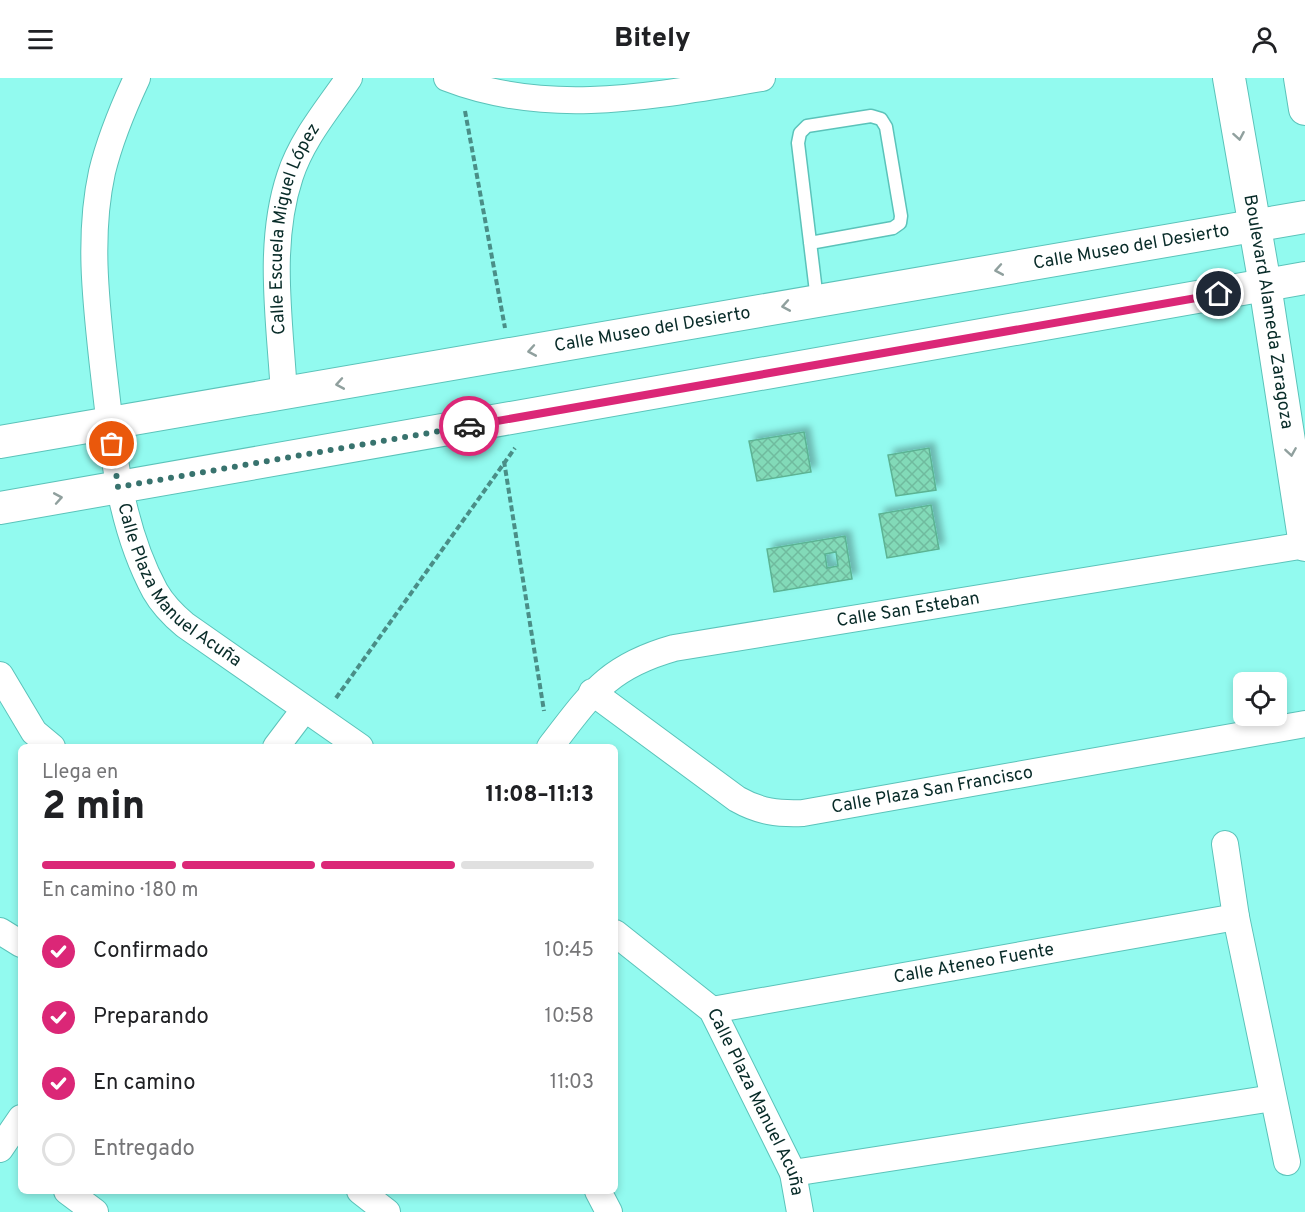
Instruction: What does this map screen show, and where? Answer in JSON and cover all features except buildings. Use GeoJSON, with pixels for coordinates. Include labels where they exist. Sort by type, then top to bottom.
{"type":"FeatureCollection","features":[{"type":"Feature","properties":{"kind":"street","name":"Calle Plaza Manuel Acuña"},"geometry":{"type":"LineString","coordinates":[[137,78],[118,117],[102,173],[96,226],[94,282],[118,487],[146,572],[168,609],[185,625],[356,744]]}},
{"type":"Feature","properties":{"kind":"street","name":"Calle Escuela Miguel López"},"geometry":{"type":"LineString","coordinates":[[284,394],[277,256],[280,215],[291,174],[309,136],[349,78]]}},
{"type":"Feature","properties":{"kind":"street"},"geometry":{"type":"LineString","coordinates":[[454,81],[516,97],[573,102],[638,99],[762,78]]}},
{"type":"Feature","properties":{"kind":"street","name":"Boulevard Alameda Zaragoza"},"geometry":{"type":"LineString","coordinates":[[1229,78],[1265,285],[1305,545]]}},
{"type":"Feature","properties":{"kind":"street"},"geometry":{"type":"LineString","coordinates":[[1299,78],[1305,109]]}},
{"type":"Feature","properties":{"kind":"street","name":"Calle Museo del Desierto"},"geometry":{"type":"LineString","coordinates":[[0,442],[1305,217]]}},
{"type":"Feature","properties":{"kind":"street"},"geometry":{"type":"LineString","coordinates":[[0,508],[1305,278]]}},
{"type":"Feature","properties":{"kind":"street","name":"Calle San Esteban"},"geometry":{"type":"LineString","coordinates":[[552,744],[592,692],[642,657],[674,648],[1305,545]]}},
{"type":"Feature","properties":{"kind":"street"},"geometry":{"type":"LineString","coordinates":[[0,675],[27,723],[49,744]]}},
{"type":"Feature","properties":{"kind":"street","name":"Calle Plaza San Francisco"},"geometry":{"type":"LineString","coordinates":[[592,692],[737,799],[756,810],[778,814],[803,813],[1305,724]]}},
{"type":"Feature","properties":{"kind":"street"},"geometry":{"type":"LineString","coordinates":[[279,744],[312,715]]}},
{"type":"Feature","properties":{"kind":"street"},"geometry":{"type":"LineString","coordinates":[[1226,844],[1236,917],[1287,1162]]}},
{"type":"Feature","properties":{"kind":"street","name":"Calle Ateneo Fuente"},"geometry":{"type":"LineString","coordinates":[[712,1010],[1236,917]]}},
{"type":"Feature","properties":{"kind":"street"},"geometry":{"type":"LineString","coordinates":[[0,932],[18,942]]}},
{"type":"Feature","properties":{"kind":"street","name":"Calle Plaza Manuel Acuña"},"geometry":{"type":"LineString","coordinates":[[618,935],[712,1010],[793,1173],[800,1212]]}},
{"type":"Feature","properties":{"kind":"street"},"geometry":{"type":"LineString","coordinates":[[793,1173],[1273,1098]]}},
{"type":"Feature","properties":{"kind":"street"},"geometry":{"type":"LineString","coordinates":[[6,1148],[18,1124]]}},
{"type":"Feature","properties":{"kind":"street"},"geometry":{"type":"LineString","coordinates":[[71,1194],[95,1212]]}},
{"type":"Feature","properties":{"kind":"street"},"geometry":{"type":"LineString","coordinates":[[364,1194],[387,1212]]}},
{"type":"Feature","properties":{"kind":"street"},"geometry":{"type":"LineString","coordinates":[[600,1194],[609,1212]]}},
{"type":"Feature","properties":{"kind":"lane"},"geometry":{"type":"LineString","coordinates":[[810,243],[893,228],[900,223],[901,216],[886,127],[881,119],[871,116],[807,126],[800,133],[798,143],[810,243],[818,301]]}},
{"type":"Feature","properties":{"kind":"path"},"geometry":{"type":"LineString","coordinates":[[454,81],[510,355]]}},
{"type":"Feature","properties":{"kind":"path"},"geometry":{"type":"LineString","coordinates":[[312,715],[542,413]]}},
{"type":"Feature","properties":{"kind":"path"},"geometry":{"type":"LineString","coordinates":[[504,461],[544,714]]}},
{"type":"Feature","properties":{"kind":"way so far"},"geometry":{"type":"LineString","coordinates":[[112,444],[118,487],[469,426]]}},
{"type":"Feature","properties":{"kind":"route"},"geometry":{"type":"LineString","coordinates":[[469,426],[1219,294]]}}]}
